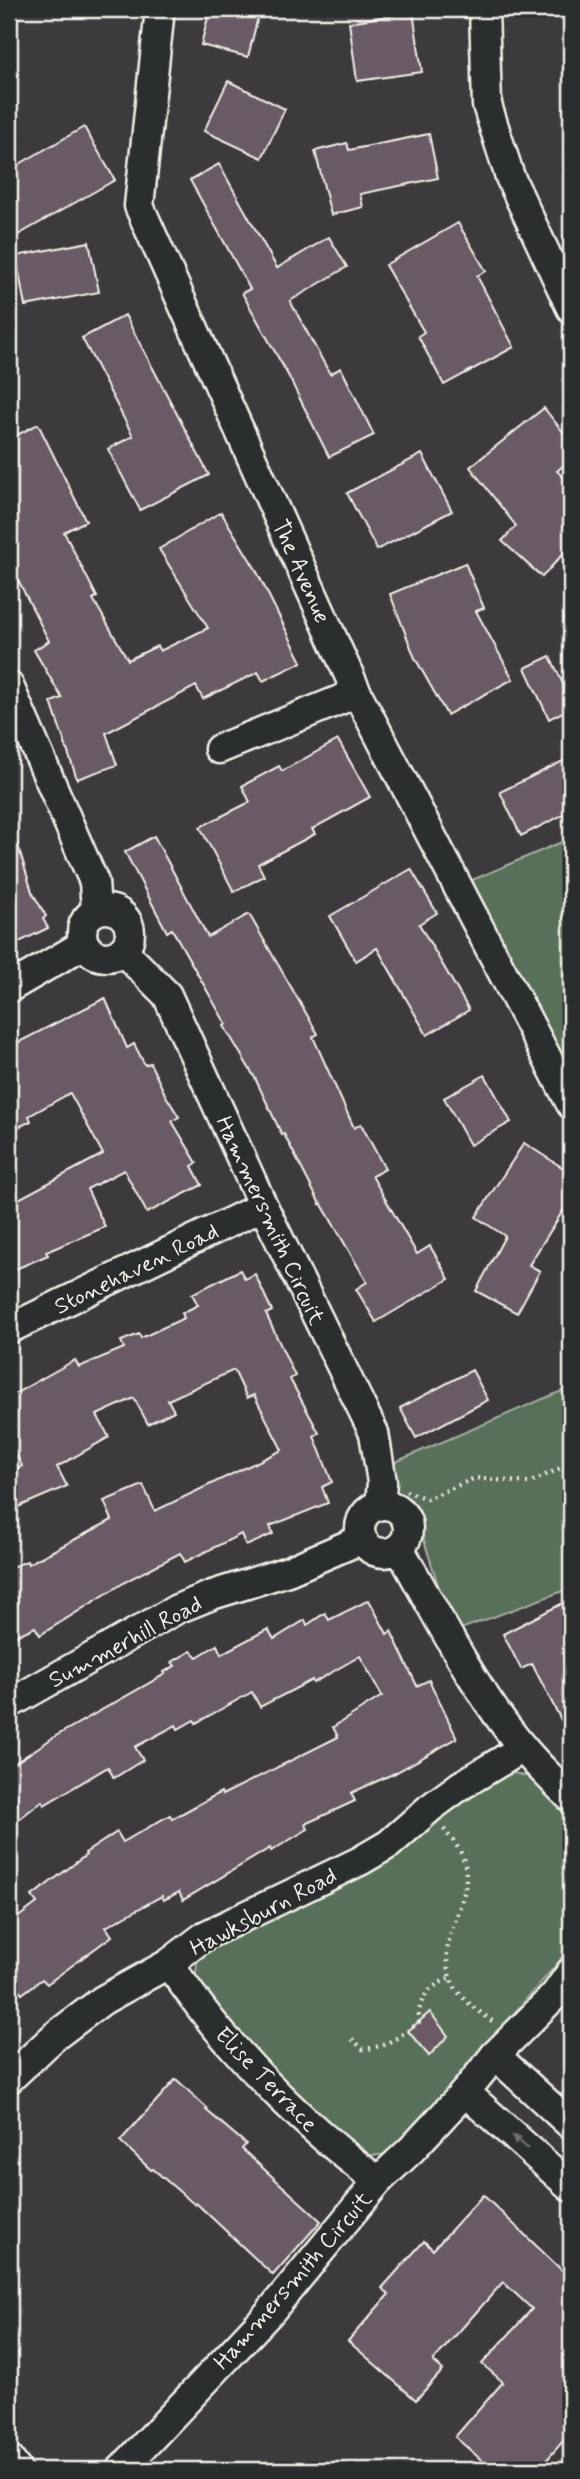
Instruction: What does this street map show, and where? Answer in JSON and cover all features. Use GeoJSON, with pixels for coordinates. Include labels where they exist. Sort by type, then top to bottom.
{"type":"FeatureCollection","features":[{"type":"Feature","properties":{"kind":"street","name":"The Avenue"},"geometry":{"type":"LineString","coordinates":[[160,9],[139,206],[357,693],[571,1104]]}},
{"type":"Feature","properties":{"kind":"street"},"geometry":{"type":"LineString","coordinates":[[484,9],[486,106],[510,177],[571,308]]}},
{"type":"Feature","properties":{"kind":"street"},"geometry":{"type":"LineString","coordinates":[[9,686],[94,883],[96,910]]}},
{"type":"Feature","properties":{"kind":"street"},"geometry":{"type":"LineString","coordinates":[[219,749],[357,693]]}},
{"type":"Feature","properties":{"kind":"street"},"geometry":{"type":"LineString","coordinates":[[105,908],[121,913],[131,925],[131,941],[123,951],[101,957],[84,944],[82,927],[86,916],[96,910],[105,908]]}},
{"type":"Feature","properties":{"kind":"street"},"geometry":{"type":"LineString","coordinates":[[9,988],[84,944]]}},
{"type":"Feature","properties":{"kind":"street","name":"Hammersmith Circuit"},"geometry":{"type":"LineString","coordinates":[[123,951],[167,995],[263,1206],[374,1433],[381,1494]]}},
{"type":"Feature","properties":{"kind":"street","name":"Stonehaven Road"},"geometry":{"type":"LineString","coordinates":[[9,1329],[263,1206]]}},
{"type":"Feature","properties":{"kind":"street"},"geometry":{"type":"LineString","coordinates":[[381,1494],[406,1517],[409,1528],[407,1539],[399,1548],[389,1553],[374,1552],[362,1539],[360,1528],[364,1518],[381,1494]]}},
{"type":"Feature","properties":{"kind":"street","name":"Summerhill Road"},"geometry":{"type":"LineString","coordinates":[[9,1704],[177,1609],[288,1571],[362,1539]]}},
{"type":"Feature","properties":{"kind":"street"},"geometry":{"type":"LineString","coordinates":[[399,1548],[466,1664],[523,1748],[571,1798]]}},
{"type":"Feature","properties":{"kind":"street","name":"Hawksburn Road"},"geometry":{"type":"LineString","coordinates":[[9,2079],[55,2036],[103,2000],[169,1964],[206,1935],[360,1861],[389,1844],[429,1808],[523,1748]]}},
{"type":"Feature","properties":{"kind":"street","name":"Elise Terrace"},"geometry":{"type":"LineString","coordinates":[[169,1964],[226,2040],[293,2110],[339,2152],[378,2181]]}},
{"type":"Feature","properties":{"kind":"street","name":"Hammersmith Circuit"},"geometry":{"type":"LineString","coordinates":[[121,2470],[269,2313],[378,2181],[412,2149],[504,2046],[555,1995],[571,1972]]}},
{"type":"Feature","properties":{"kind":"street"},"geometry":{"type":"LineString","coordinates":[[504,2046],[571,2125]]}},
{"type":"Feature","properties":{"kind":"street"},"geometry":{"type":"LineString","coordinates":[[465,2092],[571,2187]]}},
{"type":"Feature","properties":{"kind":"street"},"geometry":{"type":"LineString","coordinates":[[9,2459],[17,2470]]}},
{"type":"Feature","properties":{"kind":"path"},"geometry":{"type":"LineString","coordinates":[[381,1494],[427,1499],[475,1478],[529,1483],[571,1463]]}},
{"type":"Feature","properties":{"kind":"path"},"geometry":{"type":"LineString","coordinates":[[429,1808],[459,1849],[464,1861],[466,1888],[449,1939],[450,1978],[504,2046]]}},
{"type":"Feature","properties":{"kind":"path"},"geometry":{"type":"LineString","coordinates":[[352,2039],[363,2049],[375,2048],[408,2031],[419,2022],[418,2009],[430,1989],[450,1978]]}},
{"type":"Feature","properties":{"kind":"green space"},"geometry":{"type":"Polygon","coordinates":[[[571,838],[571,1104],[465,883],[571,838]]]}},
{"type":"Feature","properties":{"kind":"green space"},"geometry":{"type":"Polygon","coordinates":[[[571,1387],[571,1588],[453,1632],[421,1531],[381,1468],[571,1387]]]}},
{"type":"Feature","properties":{"kind":"green space"},"geometry":{"type":"Polygon","coordinates":[[[514,1773],[533,1778],[564,1810],[571,1827],[571,1942],[558,1963],[396,2148],[382,2155],[365,2155],[291,2096],[195,1981],[197,1963],[206,1945],[489,1779],[514,1773]]]}},
{"type":"Feature","properties":{"kind":"building"},"geometry":{"type":"Polygon","coordinates":[[[210,9],[260,9],[248,57],[201,45],[210,9]]]}},
{"type":"Feature","properties":{"kind":"building"},"geometry":{"type":"Polygon","coordinates":[[[413,12],[422,72],[357,81],[349,22],[413,12]]]}},
{"type":"Feature","properties":{"kind":"building"},"geometry":{"type":"Polygon","coordinates":[[[228,81],[285,109],[262,158],[204,131],[228,81]]]}},
{"type":"Feature","properties":{"kind":"building"},"geometry":{"type":"Polygon","coordinates":[[[84,127],[115,180],[9,240],[9,170],[84,127]]]}},
{"type":"Feature","properties":{"kind":"building"},"geometry":{"type":"Polygon","coordinates":[[[429,134],[438,178],[360,194],[363,207],[331,215],[315,151],[347,143],[349,150],[429,134]]]}},
{"type":"Feature","properties":{"kind":"building"},"geometry":{"type":"Polygon","coordinates":[[[219,164],[277,268],[329,237],[347,267],[290,301],[330,374],[341,368],[374,435],[329,457],[288,375],[242,293],[250,289],[190,180],[219,164]]]}},
{"type":"Feature","properties":{"kind":"building"},"geometry":{"type":"Polygon","coordinates":[[[458,223],[486,271],[477,276],[514,347],[444,385],[418,336],[424,332],[385,265],[458,223]]]}},
{"type":"Feature","properties":{"kind":"building"},"geometry":{"type":"Polygon","coordinates":[[[89,242],[99,292],[25,306],[16,256],[89,242]]]}},
{"type":"Feature","properties":{"kind":"building"},"geometry":{"type":"Polygon","coordinates":[[[125,315],[209,475],[140,510],[108,449],[133,436],[82,338],[125,315]]]}},
{"type":"Feature","properties":{"kind":"building"},"geometry":{"type":"Polygon","coordinates":[[[544,408],[571,442],[571,459],[557,471],[571,484],[571,545],[542,577],[502,541],[516,526],[470,467],[544,408]]]}},
{"type":"Feature","properties":{"kind":"building"},"geometry":{"type":"Polygon","coordinates":[[[38,424],[86,521],[64,532],[97,597],[93,599],[128,660],[157,646],[160,651],[208,628],[159,549],[221,512],[255,568],[302,662],[263,681],[258,672],[203,699],[196,686],[106,733],[117,765],[77,779],[51,702],[62,698],[34,650],[49,641],[9,562],[9,439],[38,424]]]}},
{"type":"Feature","properties":{"kind":"building"},"geometry":{"type":"Polygon","coordinates":[[[422,454],[452,511],[377,550],[347,493],[422,454]]]}},
{"type":"Feature","properties":{"kind":"building"},"geometry":{"type":"Polygon","coordinates":[[[465,563],[484,608],[476,611],[513,679],[447,715],[415,658],[390,594],[465,563]]]}},
{"type":"Feature","properties":{"kind":"building"},"geometry":{"type":"Polygon","coordinates":[[[550,656],[571,701],[571,708],[549,719],[525,668],[550,656]]]}},
{"type":"Feature","properties":{"kind":"building"},"geometry":{"type":"Polygon","coordinates":[[[338,740],[370,797],[312,829],[315,834],[258,864],[264,876],[234,892],[200,827],[250,802],[242,786],[279,766],[282,771],[338,740]]]}},
{"type":"Feature","properties":{"kind":"building"},"geometry":{"type":"Polygon","coordinates":[[[571,757],[571,811],[521,836],[500,792],[571,757]]]}},
{"type":"Feature","properties":{"kind":"building"},"geometry":{"type":"Polygon","coordinates":[[[14,832],[32,892],[46,916],[43,919],[48,928],[9,947],[9,833],[14,832]]]}},
{"type":"Feature","properties":{"kind":"building"},"geometry":{"type":"Polygon","coordinates":[[[154,836],[208,937],[249,914],[318,1034],[313,1037],[354,1128],[361,1124],[385,1169],[372,1176],[417,1254],[430,1246],[449,1279],[376,1322],[356,1289],[367,1282],[320,1204],[284,1134],[282,1135],[255,1078],[224,1026],[226,1024],[172,929],[167,932],[125,852],[154,836]]]}},
{"type":"Feature","properties":{"kind":"building"},"geometry":{"type":"Polygon","coordinates":[[[411,869],[437,913],[419,924],[469,1010],[427,1035],[377,948],[356,961],[330,916],[411,869]]]}},
{"type":"Feature","properties":{"kind":"building"},"geometry":{"type":"Polygon","coordinates":[[[105,998],[127,1048],[134,1044],[145,1065],[150,1063],[179,1117],[172,1121],[197,1163],[192,1166],[202,1185],[147,1213],[124,1170],[87,1189],[105,1227],[46,1252],[48,1255],[9,1272],[9,1204],[103,1154],[70,1093],[29,1116],[31,1121],[9,1132],[9,1047],[105,998]]]}},
{"type":"Feature","properties":{"kind":"building"},"geometry":{"type":"Polygon","coordinates":[[[485,1075],[511,1122],[470,1145],[444,1098],[485,1075]]]}},
{"type":"Feature","properties":{"kind":"building"},"geometry":{"type":"Polygon","coordinates":[[[524,1143],[571,1173],[571,1198],[529,1265],[540,1271],[517,1313],[476,1291],[505,1236],[476,1217],[524,1143]]]}},
{"type":"Feature","properties":{"kind":"building"},"geometry":{"type":"Polygon","coordinates":[[[240,1270],[245,1279],[255,1274],[272,1311],[266,1314],[295,1376],[290,1379],[319,1433],[314,1436],[332,1482],[322,1487],[328,1503],[270,1526],[273,1534],[246,1546],[241,1534],[185,1562],[180,1553],[130,1579],[40,1635],[35,1627],[9,1639],[9,1568],[27,1561],[28,1564],[112,1520],[104,1501],[143,1485],[155,1511],[282,1450],[254,1395],[247,1398],[234,1370],[168,1400],[174,1411],[148,1424],[134,1398],[97,1415],[109,1437],[57,1467],[67,1486],[9,1511],[9,1473],[22,1466],[9,1438],[9,1397],[75,1360],[79,1367],[124,1348],[121,1341],[139,1334],[141,1338],[184,1318],[182,1313],[198,1305],[192,1294],[240,1270]]]}},
{"type":"Feature","properties":{"kind":"building"},"geometry":{"type":"Polygon","coordinates":[[[472,1370],[488,1400],[416,1438],[400,1408],[472,1370]]]}},
{"type":"Feature","properties":{"kind":"building"},"geometry":{"type":"Polygon","coordinates":[[[571,1599],[571,1739],[532,1664],[521,1669],[503,1634],[571,1599]]]}},
{"type":"Feature","properties":{"kind":"building"},"geometry":{"type":"Polygon","coordinates":[[[369,1600],[387,1634],[391,1631],[417,1686],[429,1680],[457,1738],[395,1773],[351,1793],[355,1801],[305,1824],[308,1829],[271,1851],[270,1848],[183,1900],[179,1892],[164,1900],[162,1896],[106,1927],[112,1936],[47,1984],[42,1979],[22,1994],[9,1977],[9,1924],[37,1903],[32,1896],[86,1855],[85,1853],[117,1832],[123,1842],[170,1815],[172,1819],[221,1792],[222,1795],[338,1737],[333,1727],[382,1696],[360,1656],[313,1683],[312,1680],[260,1707],[252,1692],[196,1723],[194,1720],[178,1729],[176,1725],[135,1747],[143,1760],[114,1778],[108,1767],[44,1805],[42,1801],[9,1827],[9,1767],[54,1737],[165,1674],[164,1672],[175,1666],[172,1662],[191,1651],[197,1657],[217,1645],[221,1654],[268,1629],[274,1639],[305,1620],[307,1625],[325,1613],[329,1620],[369,1600]]]}},
{"type":"Feature","properties":{"kind":"building"},"geometry":{"type":"Polygon","coordinates":[[[430,2012],[448,2036],[429,2056],[408,2031],[430,2012]]]}},
{"type":"Feature","properties":{"kind":"building"},"geometry":{"type":"Polygon","coordinates":[[[176,2079],[208,2109],[206,2110],[246,2144],[242,2149],[321,2221],[273,2275],[196,2203],[195,2205],[151,2170],[120,2141],[176,2079]]]}},
{"type":"Feature","properties":{"kind":"building"},"geometry":{"type":"Polygon","coordinates":[[[483,2195],[571,2279],[571,2432],[538,2470],[493,2470],[455,2437],[503,2382],[482,2364],[532,2309],[503,2282],[433,2361],[443,2370],[416,2400],[348,2341],[389,2294],[382,2288],[424,2241],[433,2250],[483,2195]]]}}]}
